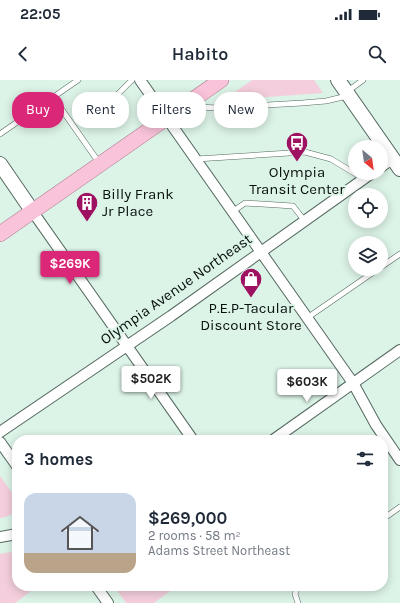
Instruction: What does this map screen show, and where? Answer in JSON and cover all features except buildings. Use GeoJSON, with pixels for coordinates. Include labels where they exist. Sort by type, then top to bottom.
{"type":"FeatureCollection","features":[{"type":"Feature","properties":{"kind":"main road"},"geometry":{"type":"LineString","coordinates":[[204,92],[221,80]]}},
{"type":"Feature","properties":{"kind":"main road"},"geometry":{"type":"LineString","coordinates":[[0,234],[152,128]]}},
{"type":"Feature","properties":{"kind":"street"},"geometry":{"type":"LineString","coordinates":[[140,80],[149,92]]}},
{"type":"Feature","properties":{"kind":"street"},"geometry":{"type":"LineString","coordinates":[[338,80],[393,162]]}},
{"type":"Feature","properties":{"kind":"street"},"geometry":{"type":"LineString","coordinates":[[174,128],[353,383],[383,435]]}},
{"type":"Feature","properties":{"kind":"street"},"geometry":{"type":"LineString","coordinates":[[0,164],[189,435]]}},
{"type":"Feature","properties":{"kind":"street","name":"Olympia Avenue Northeast"},"geometry":{"type":"LineString","coordinates":[[0,432],[126,346],[362,180]]}},
{"type":"Feature","properties":{"kind":"street"},"geometry":{"type":"LineString","coordinates":[[280,435],[400,350]]}},
{"type":"Feature","properties":{"kind":"street"},"geometry":{"type":"LineString","coordinates":[[0,442],[12,459]]}},
{"type":"Feature","properties":{"kind":"street"},"geometry":{"type":"LineString","coordinates":[[388,442],[400,460]]}},
{"type":"Feature","properties":{"kind":"street"},"geometry":{"type":"LineString","coordinates":[[0,537],[12,535]]}},
{"type":"Feature","properties":{"kind":"street"},"geometry":{"type":"LineString","coordinates":[[100,591],[108,603]]}},
{"type":"Feature","properties":{"kind":"lane"},"geometry":{"type":"LineString","coordinates":[[61,92],[78,80]]}},
{"type":"Feature","properties":{"kind":"lane"},"geometry":{"type":"LineString","coordinates":[[120,92],[132,80]]}},
{"type":"Feature","properties":{"kind":"lane"},"geometry":{"type":"LineString","coordinates":[[206,107],[218,108],[326,101],[347,94],[363,80]]}},
{"type":"Feature","properties":{"kind":"lane"},"geometry":{"type":"LineString","coordinates":[[64,113],[100,164]]}},
{"type":"Feature","properties":{"kind":"lane"},"geometry":{"type":"LineString","coordinates":[[0,134],[12,126]]}},
{"type":"Feature","properties":{"kind":"lane"},"geometry":{"type":"LineString","coordinates":[[196,159],[305,152],[331,159],[348,167]]}},
{"type":"Feature","properties":{"kind":"lane"},"geometry":{"type":"LineString","coordinates":[[232,212],[245,203],[293,206],[304,220]]}},
{"type":"Feature","properties":{"kind":"lane"},"geometry":{"type":"LineString","coordinates":[[388,262],[400,254]]}},
{"type":"Feature","properties":{"kind":"lane"},"geometry":{"type":"LineString","coordinates":[[307,318],[368,276]]}},
{"type":"Feature","properties":{"kind":"lane"},"geometry":{"type":"LineString","coordinates":[[388,515],[400,507]]}},
{"type":"Feature","properties":{"kind":"lane"},"geometry":{"type":"LineString","coordinates":[[296,591],[295,594],[298,603]]}},
{"type":"Feature","properties":{"kind":"shaded area"},"geometry":{"type":"Polygon","coordinates":[[[252,80],[314,80],[323,93],[268,97],[268,92],[235,92],[252,80]]]}},
{"type":"Feature","properties":{"kind":"shaded area"},"geometry":{"type":"Polygon","coordinates":[[[0,476],[12,494],[12,514],[0,518],[0,476]]]}},
{"type":"Feature","properties":{"kind":"shaded area"},"geometry":{"type":"Polygon","coordinates":[[[12,552],[12,591],[31,591],[15,603],[0,603],[0,554],[12,552]]]}},
{"type":"Feature","properties":{"kind":"shaded area"},"geometry":{"type":"Polygon","coordinates":[[[118,591],[170,591],[154,603],[126,603],[118,591]]]}},
{"type":"Feature","properties":{"kind":"place","name":"Olympia Transit Center"},"geometry":{"type":"Point","coordinates":[297,162]}},
{"type":"Feature","properties":{"kind":"place","name":"Billy Frank Jr Place"},"geometry":{"type":"Point","coordinates":[87,222]}},
{"type":"Feature","properties":{"kind":"place","name":"P.E.P-Tacular Discount Store"},"geometry":{"type":"Point","coordinates":[251,298]}}]}
